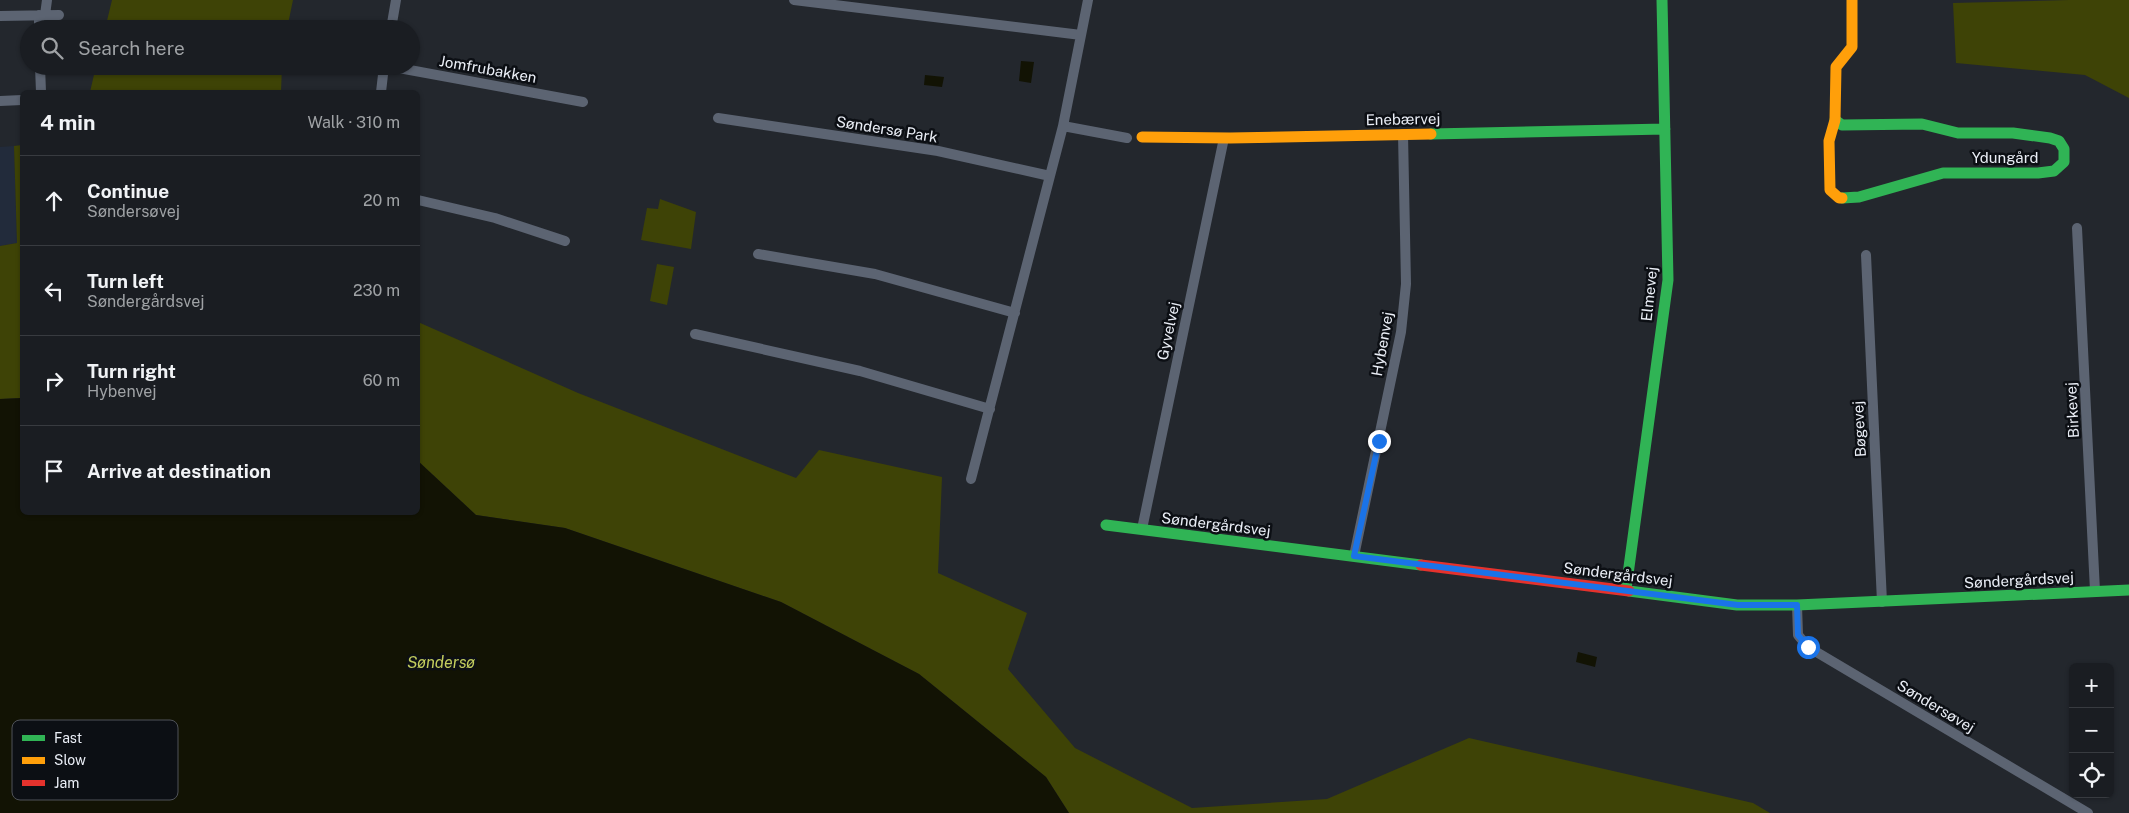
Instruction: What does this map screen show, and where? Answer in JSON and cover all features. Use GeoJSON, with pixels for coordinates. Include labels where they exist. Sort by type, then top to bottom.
{"type":"FeatureCollection","features":[{"type":"Feature","properties":{"kind":"street"},"geometry":{"type":"LineString","coordinates":[[41,20],[47,0]]}},
{"type":"Feature","properties":{"kind":"street"},"geometry":{"type":"LineString","coordinates":[[393,20],[396,0]]}},
{"type":"Feature","properties":{"kind":"street"},"geometry":{"type":"LineString","coordinates":[[794,0],[1081,35]]}},
{"type":"Feature","properties":{"kind":"street"},"geometry":{"type":"LineString","coordinates":[[971,479],[1063,126],[1088,0]]}},
{"type":"Feature","properties":{"kind":"street","name":"Elmevej"},"geometry":{"type":"LineString","coordinates":[[1626,590],[1668,280],[1662,0]]}},
{"type":"Feature","properties":{"kind":"street","name":"Ydungård"},"geometry":{"type":"LineString","coordinates":[[1835,120],[1842,125],[1922,124],[1958,133],[2012,133],[2050,138],[2059,141],[2064,149],[2064,162],[2054,171],[2038,174],[1943,173],[1859,197],[1838,198],[1830,190],[1829,141],[1835,120],[1836,67],[1852,47],[1852,0]]}},
{"type":"Feature","properties":{"kind":"street"},"geometry":{"type":"LineString","coordinates":[[0,16],[59,15]]}},
{"type":"Feature","properties":{"kind":"street","name":"Jomfrubakken"},"geometry":{"type":"LineString","coordinates":[[420,72],[583,102]]}},
{"type":"Feature","properties":{"kind":"street"},"geometry":{"type":"LineString","coordinates":[[40,75],[40,90]]}},
{"type":"Feature","properties":{"kind":"street","name":"Jomfrubakken"},"geometry":{"type":"LineString","coordinates":[[381,90],[384,75]]}},
{"type":"Feature","properties":{"kind":"street"},"geometry":{"type":"LineString","coordinates":[[0,101],[20,100]]}},
{"type":"Feature","properties":{"kind":"street","name":"Søndersø Park"},"geometry":{"type":"LineString","coordinates":[[718,118],[938,152],[1050,176]]}},
{"type":"Feature","properties":{"kind":"street"},"geometry":{"type":"LineString","coordinates":[[1063,126],[1127,138]]}},
{"type":"Feature","properties":{"kind":"street","name":"Enebærvej"},"geometry":{"type":"LineString","coordinates":[[1142,137],[1224,138],[1665,129]]}},
{"type":"Feature","properties":{"kind":"street","name":"Hybenvej"},"geometry":{"type":"LineString","coordinates":[[1354,556],[1401,332],[1406,284],[1403,134]]}},
{"type":"Feature","properties":{"kind":"street","name":"Gyvelvej"},"geometry":{"type":"LineString","coordinates":[[1142,530],[1224,138]]}},
{"type":"Feature","properties":{"kind":"street"},"geometry":{"type":"LineString","coordinates":[[420,200],[495,218],[565,241]]}},
{"type":"Feature","properties":{"kind":"street","name":"Birkevej"},"geometry":{"type":"LineString","coordinates":[[2077,228],[2095,591]]}},
{"type":"Feature","properties":{"kind":"street"},"geometry":{"type":"LineString","coordinates":[[758,254],[875,274],[1015,313]]}},
{"type":"Feature","properties":{"kind":"street","name":"Bøgevej"},"geometry":{"type":"LineString","coordinates":[[1866,255],[1882,602]]}},
{"type":"Feature","properties":{"kind":"street"},"geometry":{"type":"LineString","coordinates":[[695,334],[860,371],[990,409]]}},
{"type":"Feature","properties":{"kind":"street","name":"Søndergårdsvej"},"geometry":{"type":"LineString","coordinates":[[1106,525],[1738,605],[1882,602],[2129,590]]}},
{"type":"Feature","properties":{"kind":"street","name":"Søndersøvej"},"geometry":{"type":"LineString","coordinates":[[1797,605],[1798,635],[1808,647],[2088,813]]}},
{"type":"Feature","properties":{"kind":"shaded area"},"geometry":{"type":"Polygon","coordinates":[[[14,146],[17,243],[0,246],[0,147],[14,146]]]}},
{"type":"Feature","properties":{"kind":"green space"},"geometry":{"type":"Polygon","coordinates":[[[112,0],[293,0],[289,20],[107,20],[112,0]]]}},
{"type":"Feature","properties":{"kind":"green space"},"geometry":{"type":"Polygon","coordinates":[[[2129,0],[2129,98],[2085,75],[1956,63],[1953,3],[2129,0]]]}},
{"type":"Feature","properties":{"kind":"green space"},"geometry":{"type":"Polygon","coordinates":[[[94,75],[282,75],[281,90],[90,90],[94,75]]]}},
{"type":"Feature","properties":{"kind":"green space"},"geometry":{"type":"Polygon","coordinates":[[[20,145],[20,398],[0,399],[0,246],[17,243],[14,146],[20,145]]]}},
{"type":"Feature","properties":{"kind":"green space"},"geometry":{"type":"Polygon","coordinates":[[[660,199],[696,212],[691,249],[641,240],[647,208],[658,209],[660,199]]]}},
{"type":"Feature","properties":{"kind":"green space"},"geometry":{"type":"Polygon","coordinates":[[[657,264],[674,267],[667,305],[650,301],[657,264]]]}},
{"type":"Feature","properties":{"kind":"green space"},"geometry":{"type":"Polygon","coordinates":[[[420,323],[578,393],[796,478],[819,450],[942,477],[938,573],[1027,613],[1008,669],[1075,748],[1192,808],[1327,799],[1469,738],[1753,803],[1770,813],[1069,813],[1046,777],[919,674],[781,602],[565,528],[476,515],[420,463],[420,323]]]}},
{"type":"Feature","properties":{"kind":"water"},"geometry":{"type":"Polygon","coordinates":[[[1021,61],[1034,62],[1031,83],[1019,81],[1021,61]]]}},
{"type":"Feature","properties":{"kind":"water"},"geometry":{"type":"Polygon","coordinates":[[[925,75],[944,77],[942,87],[924,85],[925,75]]]}},
{"type":"Feature","properties":{"kind":"water","name":"Søndersø"},"geometry":{"type":"Polygon","coordinates":[[[20,398],[20,515],[420,515],[420,463],[476,515],[565,528],[781,602],[919,674],[1046,777],[1069,813],[0,813],[0,399],[20,398]]]}},
{"type":"Feature","properties":{"kind":"water"},"geometry":{"type":"Polygon","coordinates":[[[1578,652],[1597,657],[1595,667],[1576,662],[1578,652]]]}},
{"type":"Feature","properties":{"kind":"traffic: fast"},"geometry":{"type":"LineString","coordinates":[[1626,589],[1668,280],[1662,0]]}},
{"type":"Feature","properties":{"kind":"traffic: fast"},"geometry":{"type":"LineString","coordinates":[[1835,120],[1842,125],[1922,124],[1958,133],[2013,133],[2050,138],[2059,141],[2064,149],[2064,162],[2054,171],[2038,173],[1943,173],[1859,197],[1842,198]]}},
{"type":"Feature","properties":{"kind":"traffic: fast"},"geometry":{"type":"LineString","coordinates":[[1431,134],[1665,129]]}},
{"type":"Feature","properties":{"kind":"traffic: fast"},"geometry":{"type":"LineString","coordinates":[[1106,525],[1421,565]]}},
{"type":"Feature","properties":{"kind":"traffic: fast"},"geometry":{"type":"LineString","coordinates":[[1629,591],[1737,605],[1797,605],[2129,590]]}},
{"type":"Feature","properties":{"kind":"traffic: slow"},"geometry":{"type":"LineString","coordinates":[[1842,198],[1839,198],[1830,190],[1829,141],[1835,120],[1836,67],[1852,47],[1852,0]]}},
{"type":"Feature","properties":{"kind":"traffic: slow"},"geometry":{"type":"LineString","coordinates":[[1142,137],[1230,138],[1431,134]]}},
{"type":"Feature","properties":{"kind":"traffic: jam"},"geometry":{"type":"LineString","coordinates":[[1421,565],[1629,591]]}},
{"type":"Feature","properties":{"kind":"route"},"geometry":{"type":"LineString","coordinates":[[1379,441],[1354,556],[1738,605],[1797,605],[1798,635],[1808,647]]}}]}
